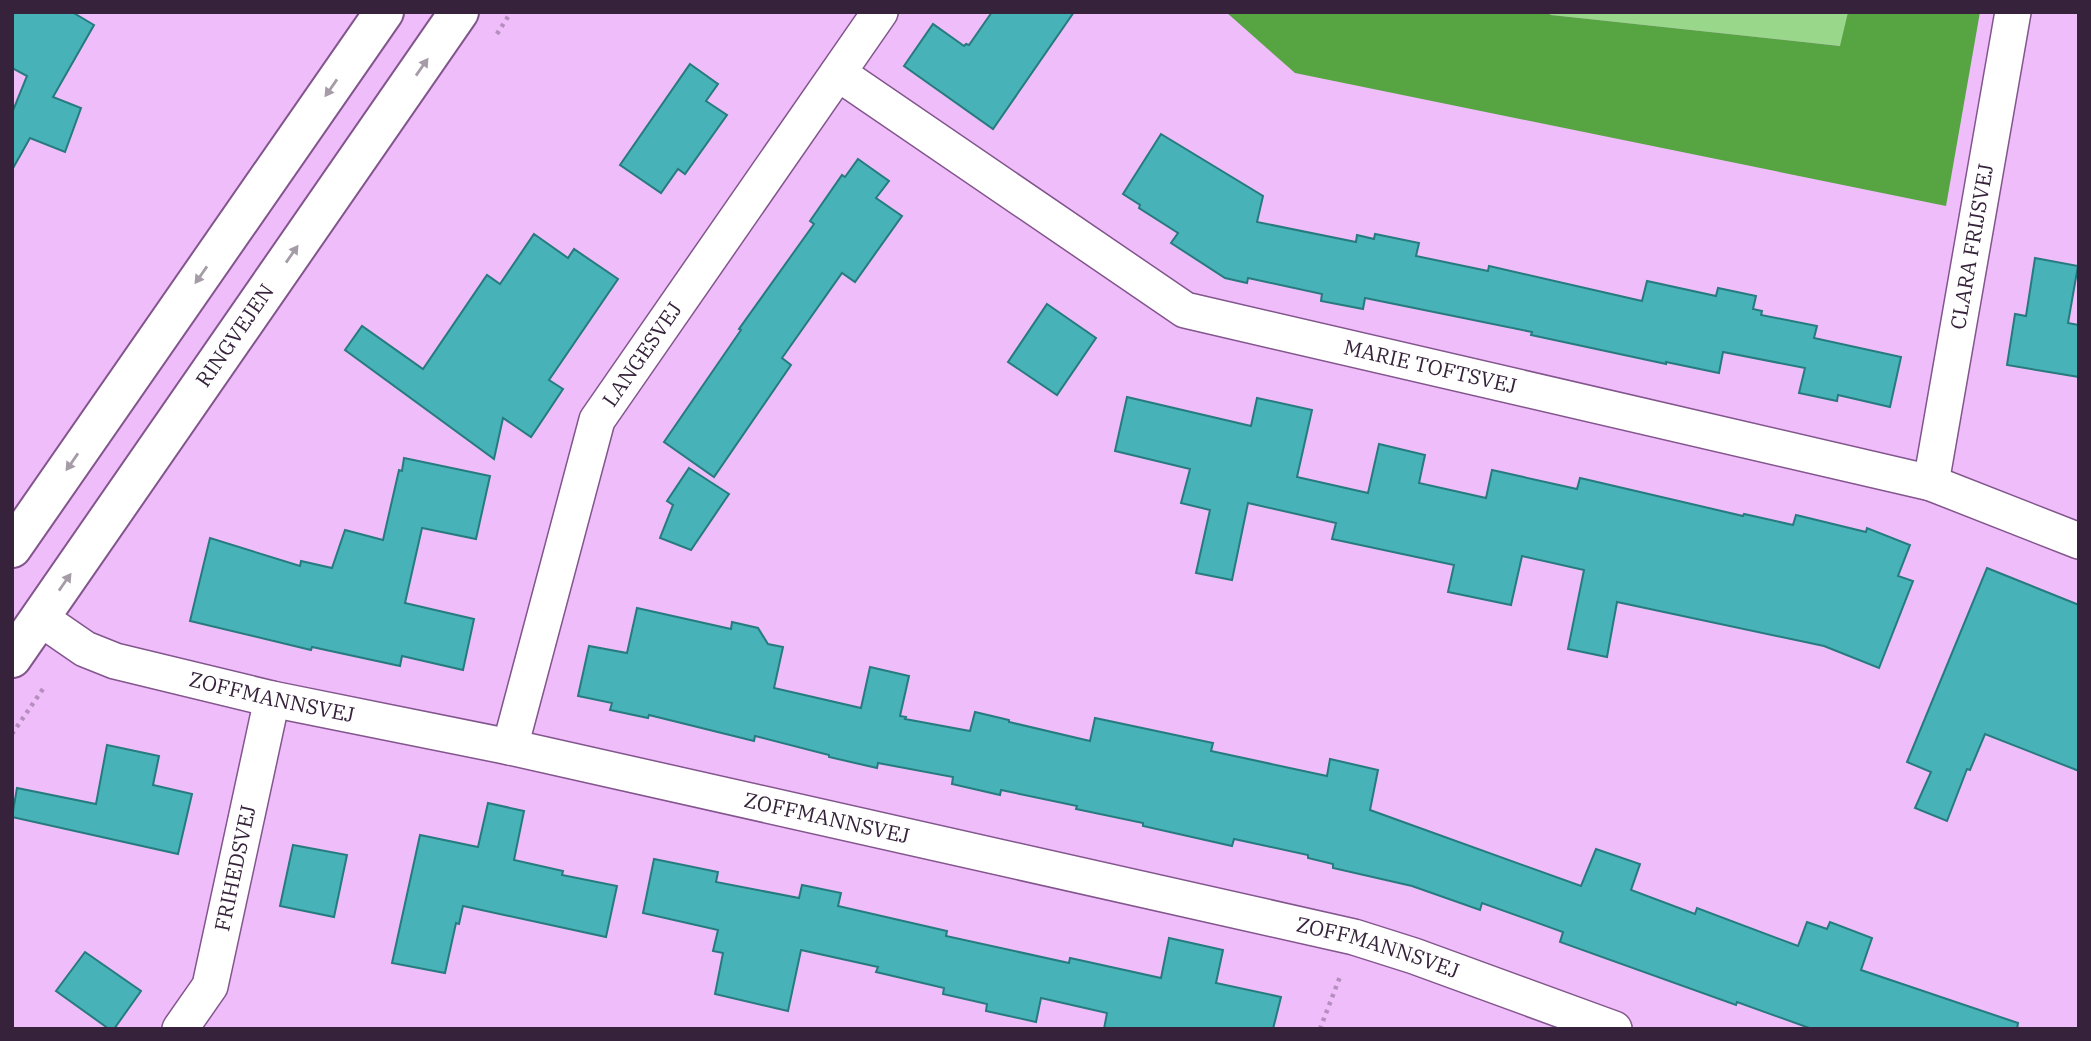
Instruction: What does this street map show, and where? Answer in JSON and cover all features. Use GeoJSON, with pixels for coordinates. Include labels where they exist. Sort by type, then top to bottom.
{"type":"FeatureCollection","features":[{"type":"Feature","properties":{"kind":"main road"},"geometry":{"type":"LineString","coordinates":[[12,548],[384,12]]}},
{"type":"Feature","properties":{"kind":"main road","name":"RINGVEJEN"},"geometry":{"type":"LineString","coordinates":[[12,658],[459,12]]}},
{"type":"Feature","properties":{"kind":"street","name":"LANGESVEJ"},"geometry":{"type":"LineString","coordinates":[[510,747],[597,420],[880,12]]}},
{"type":"Feature","properties":{"kind":"street","name":"CLARA FRIJSVEJ"},"geometry":{"type":"LineString","coordinates":[[1931,483],[2013,12]]}},
{"type":"Feature","properties":{"kind":"street","name":"MARIE TOFTSVEJ"},"geometry":{"type":"LineString","coordinates":[[838,73],[1185,310],[1931,483],[2079,541]]}},
{"type":"Feature","properties":{"kind":"street","name":"ZOFFMANNSVEJ"},"geometry":{"type":"LineString","coordinates":[[40,618],[85,649],[115,661],[272,699],[510,747],[1354,937],[1613,1028]]}},
{"type":"Feature","properties":{"kind":"street","name":"FRIHEDSVEJ"},"geometry":{"type":"LineString","coordinates":[[180,1029],[209,985],[272,699]]}},
{"type":"Feature","properties":{"kind":"path"},"geometry":{"type":"LineString","coordinates":[[1320,1029],[1354,937]]}},
{"type":"Feature","properties":{"kind":"green space"},"geometry":{"type":"Polygon","coordinates":[[[1226,12],[1547,12],[1551,15],[1840,46],[1848,12],[1980,12],[1946,206],[1295,73],[1226,12]]]}},
{"type":"Feature","properties":{"kind":"green space"},"geometry":{"type":"Polygon","coordinates":[[[1547,12],[1848,12],[1841,46],[1551,15],[1547,12]]]}},
{"type":"Feature","properties":{"kind":"building"},"geometry":{"type":"Polygon","coordinates":[[[12,12],[72,12],[94,25],[53,97],[81,108],[65,152],[30,138],[12,170],[12,113],[27,76],[12,68],[12,12]]]}},
{"type":"Feature","properties":{"kind":"building"},"geometry":{"type":"Polygon","coordinates":[[[992,12],[1074,12],[993,129],[904,66],[933,24],[964,46],[969,45],[992,12]]]}},
{"type":"Feature","properties":{"kind":"building"},"geometry":{"type":"Polygon","coordinates":[[[690,64],[718,84],[706,101],[727,115],[685,174],[678,169],[661,193],[620,165],[690,64]]]}},
{"type":"Feature","properties":{"kind":"building"},"geometry":{"type":"Polygon","coordinates":[[[1161,134],[1263,196],[1257,222],[1356,242],[1357,235],[1374,239],[1375,234],[1419,243],[1416,256],[1488,271],[1489,266],[1642,301],[1647,281],[1716,296],[1718,288],[1756,296],[1753,309],[1762,311],[1761,315],[1817,326],[1814,338],[1901,357],[1890,407],[1838,395],[1837,401],[1799,393],[1805,368],[1723,352],[1719,373],[1666,364],[1531,335],[1532,332],[1365,298],[1363,309],[1321,301],[1322,294],[1248,278],[1247,283],[1225,278],[1171,243],[1178,233],[1139,208],[1140,205],[1123,194],[1161,134]]]}},
{"type":"Feature","properties":{"kind":"building"},"geometry":{"type":"Polygon","coordinates":[[[858,159],[889,181],[876,198],[902,216],[855,282],[842,273],[782,358],[791,365],[714,477],[664,442],[741,330],[739,329],[814,224],[810,221],[842,175],[845,177],[858,159]]]}},
{"type":"Feature","properties":{"kind":"building"},"geometry":{"type":"Polygon","coordinates":[[[534,234],[568,258],[574,249],[618,279],[549,380],[563,389],[531,437],[503,418],[494,459],[345,350],[362,326],[423,369],[487,275],[500,284],[534,234]]]}},
{"type":"Feature","properties":{"kind":"building"},"geometry":{"type":"Polygon","coordinates":[[[2035,258],[2078,266],[2068,323],[2079,325],[2079,377],[2007,365],[2015,314],[2026,316],[2035,258]]]}},
{"type":"Feature","properties":{"kind":"building"},"geometry":{"type":"Polygon","coordinates":[[[1047,304],[1096,338],[1057,395],[1008,362],[1047,304]]]}},
{"type":"Feature","properties":{"kind":"building"},"geometry":{"type":"Polygon","coordinates":[[[1127,397],[1251,426],[1257,398],[1312,410],[1297,477],[1368,493],[1379,444],[1425,455],[1419,483],[1486,498],[1492,470],[1577,489],[1580,478],[1793,525],[1796,515],[1866,532],[1867,528],[1910,545],[1898,576],[1913,581],[1879,668],[1824,646],[1617,602],[1607,657],[1568,649],[1584,570],[1522,556],[1511,605],[1448,592],[1454,565],[1332,539],[1336,523],[1248,503],[1232,580],[1196,573],[1210,510],[1181,503],[1190,469],[1115,451],[1127,397]]]}},
{"type":"Feature","properties":{"kind":"building"},"geometry":{"type":"Polygon","coordinates":[[[404,458],[490,476],[476,539],[422,528],[405,603],[474,619],[463,670],[402,656],[400,666],[312,647],[311,650],[190,621],[210,538],[300,566],[301,561],[332,568],[345,530],[383,540],[404,458]]]}},
{"type":"Feature","properties":{"kind":"building"},"geometry":{"type":"Polygon","coordinates":[[[689,468],[729,494],[691,550],[660,538],[673,505],[667,501],[689,468]]]}},
{"type":"Feature","properties":{"kind":"building"},"geometry":{"type":"Polygon","coordinates":[[[1987,568],[2079,605],[2079,771],[1985,734],[1970,770],[1967,769],[1947,821],[1915,808],[1931,772],[1907,762],[1987,568]]]}},
{"type":"Feature","properties":{"kind":"building"},"geometry":{"type":"Polygon","coordinates":[[[637,608],[731,629],[732,622],[758,628],[768,644],[783,647],[774,688],[861,708],[870,667],[909,676],[900,716],[906,717],[905,719],[970,731],[975,712],[1090,741],[1095,718],[1213,743],[1211,751],[1327,776],[1330,759],[1378,770],[1370,810],[1581,886],[1596,849],[1640,864],[1631,890],[1695,914],[1697,908],[1798,946],[1807,922],[1827,929],[1830,922],[1872,938],[1861,970],[2018,1023],[2017,1029],[1812,1029],[1737,1002],[1736,1005],[1560,942],[1563,932],[1482,903],[1480,910],[1412,886],[1333,868],[1333,864],[1308,858],[1308,855],[1234,839],[1232,846],[1076,809],[1077,806],[1001,790],[1000,795],[952,784],[953,777],[878,763],[877,768],[755,736],[754,741],[649,715],[648,718],[610,710],[612,703],[578,696],[589,646],[627,653],[637,608]]]}},
{"type":"Feature","properties":{"kind":"building"},"geometry":{"type":"Polygon","coordinates":[[[107,745],[159,756],[153,785],[192,794],[178,854],[12,817],[17,788],[96,804],[107,745]]]}},
{"type":"Feature","properties":{"kind":"building"},"geometry":{"type":"Polygon","coordinates":[[[488,803],[524,811],[514,860],[563,871],[562,875],[617,886],[606,937],[463,906],[459,924],[456,923],[445,973],[392,963],[420,835],[478,847],[488,803]]]}},
{"type":"Feature","properties":{"kind":"building"},"geometry":{"type":"Polygon","coordinates":[[[293,845],[347,855],[334,917],[280,906],[293,845]]]}},
{"type":"Feature","properties":{"kind":"building"},"geometry":{"type":"Polygon","coordinates":[[[654,859],[718,872],[716,882],[799,898],[802,885],[841,893],[838,906],[947,931],[946,936],[1069,963],[1070,958],[1161,978],[1169,938],[1223,950],[1216,983],[1281,997],[1273,1029],[1104,1029],[1107,1013],[1041,998],[1036,1022],[986,1011],[987,1004],[943,994],[944,988],[876,972],[878,967],[801,950],[788,1011],[715,994],[723,953],[713,951],[718,930],[643,913],[654,859]]]}},
{"type":"Feature","properties":{"kind":"building"},"geometry":{"type":"Polygon","coordinates":[[[85,952],[141,991],[114,1029],[109,1029],[56,991],[85,952]]]}}]}
